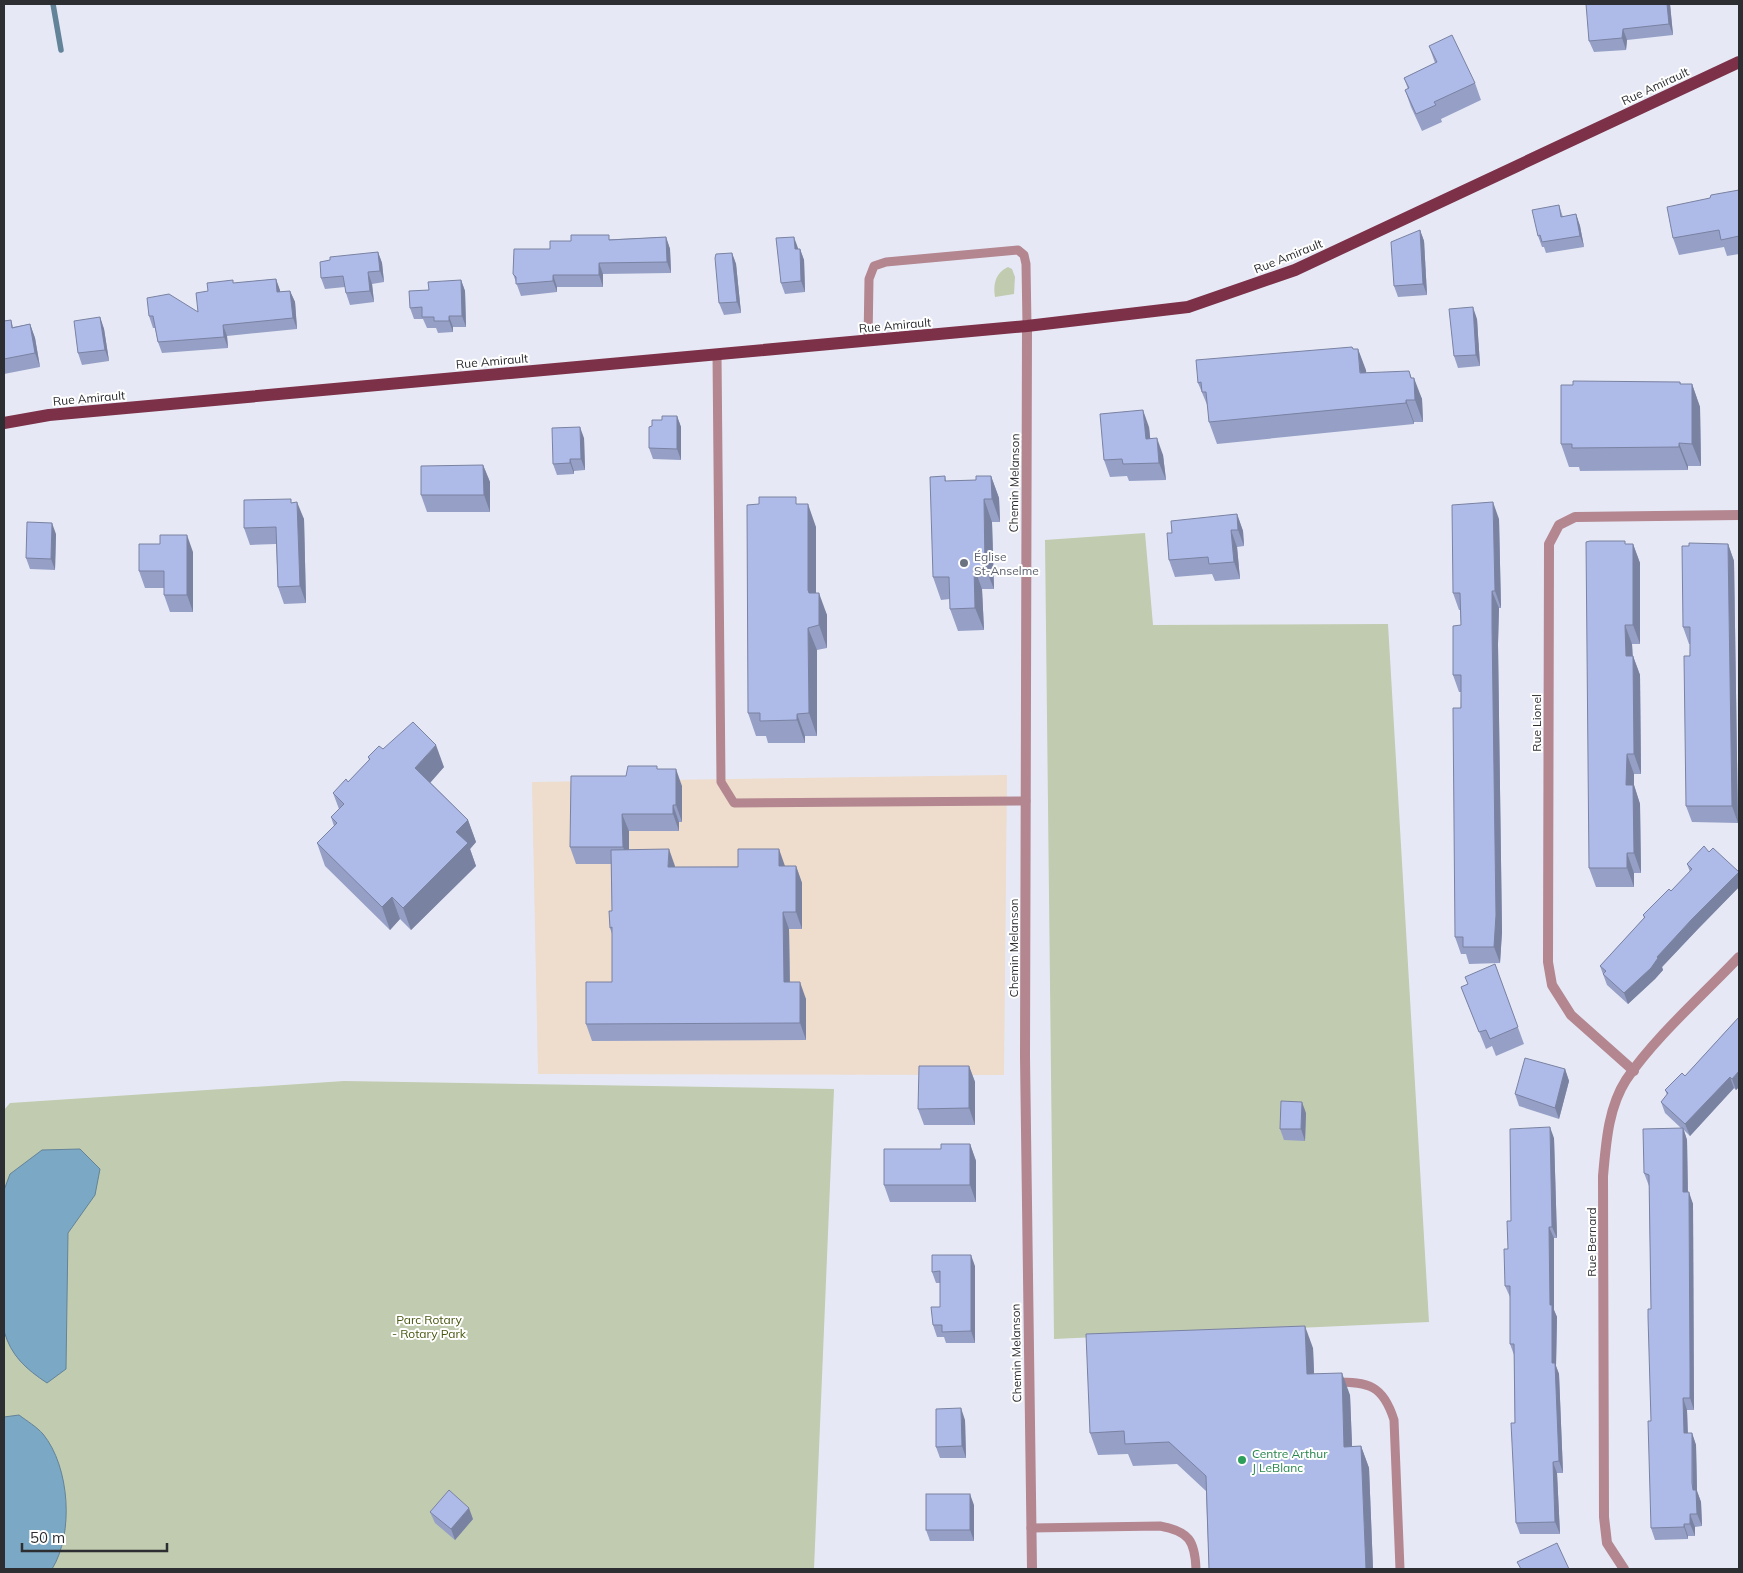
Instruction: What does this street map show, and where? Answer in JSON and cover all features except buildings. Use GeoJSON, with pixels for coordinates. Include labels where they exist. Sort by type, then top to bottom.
{"type":"FeatureCollection","features":[{"type":"Feature","properties":{"kind":"main road","name":"Rue Amirault"},"geometry":{"type":"LineString","coordinates":[[4,423],[49,415],[1027,326],[1188,307],[1295,270],[1739,62]]}},
{"type":"Feature","properties":{"kind":"street","name":"Chemin Melanson"},"geometry":{"type":"LineString","coordinates":[[1027,326],[1025,1065],[1032,1569]]}},
{"type":"Feature","properties":{"kind":"street","name":"Rue Lionel"},"geometry":{"type":"LineString","coordinates":[[1634,1071],[1571,1015],[1552,985],[1548,962],[1549,544],[1559,525],[1575,517],[1739,515]]}},
{"type":"Feature","properties":{"kind":"street","name":"Rue Bernard"},"geometry":{"type":"LineString","coordinates":[[1624,1569],[1607,1543],[1604,1517],[1603,1176],[1609,1125],[1626,1081],[1652,1048],[1739,957]]}},
{"type":"Feature","properties":{"kind":"lane"},"geometry":{"type":"LineString","coordinates":[[868,341],[869,280],[874,266],[886,262],[1018,250],[1024,255],[1026,264],[1027,326]]}},
{"type":"Feature","properties":{"kind":"lane"},"geometry":{"type":"LineString","coordinates":[[717,355],[722,782],[734,803],[1026,802]]}},
{"type":"Feature","properties":{"kind":"lane"},"geometry":{"type":"LineString","coordinates":[[1331,1382],[1359,1382],[1376,1388],[1389,1403],[1394,1420],[1400,1569]]}},
{"type":"Feature","properties":{"kind":"lane"},"geometry":{"type":"LineString","coordinates":[[1031,1528],[1160,1526],[1176,1529],[1190,1539],[1195,1552],[1196,1569]]}},
{"type":"Feature","properties":{"kind":"shaded area"},"geometry":{"type":"Polygon","coordinates":[[[1007,775],[1004,1075],[538,1074],[532,782],[1007,775]]]}},
{"type":"Feature","properties":{"kind":"green space"},"geometry":{"type":"Polygon","coordinates":[[[1008,267],[1012,269],[1015,277],[1014,294],[995,297],[994,288],[996,280],[1000,273],[1008,267]]]}},
{"type":"Feature","properties":{"kind":"green space"},"geometry":{"type":"Polygon","coordinates":[[[1145,533],[1153,625],[1388,624],[1429,1322],[1054,1339],[1045,540],[1145,533]]]}},
{"type":"Feature","properties":{"kind":"green space","name":"Parc Rotary - Rotary Park"},"geometry":{"type":"Polygon","coordinates":[[[344,1081],[834,1089],[814,1569],[4,1569],[4,1110],[10,1103],[344,1081]]]}},
{"type":"Feature","properties":{"kind":"water"},"geometry":{"type":"Polygon","coordinates":[[[80,1149],[100,1169],[95,1195],[68,1233],[66,1369],[47,1383],[32,1372],[15,1355],[4,1331],[4,1190],[10,1174],[42,1150],[80,1149]]]}},
{"type":"Feature","properties":{"kind":"water"},"geometry":{"type":"Polygon","coordinates":[[[19,1415],[43,1434],[59,1464],[64,1482],[66,1520],[64,1538],[52,1569],[4,1569],[4,1417],[19,1415]]]}},
{"type":"Feature","properties":{"kind":"waterway"},"geometry":{"type":"LineString","coordinates":[[53,4],[61,50]]}},
{"type":"Feature","properties":{"kind":"place","name":"Église St-Anselme"},"geometry":{"type":"Point","coordinates":[964,563]}},
{"type":"Feature","properties":{"kind":"place","name":"Centre Arthur J LeBlanc"},"geometry":{"type":"Point","coordinates":[1242,1460]}}]}
